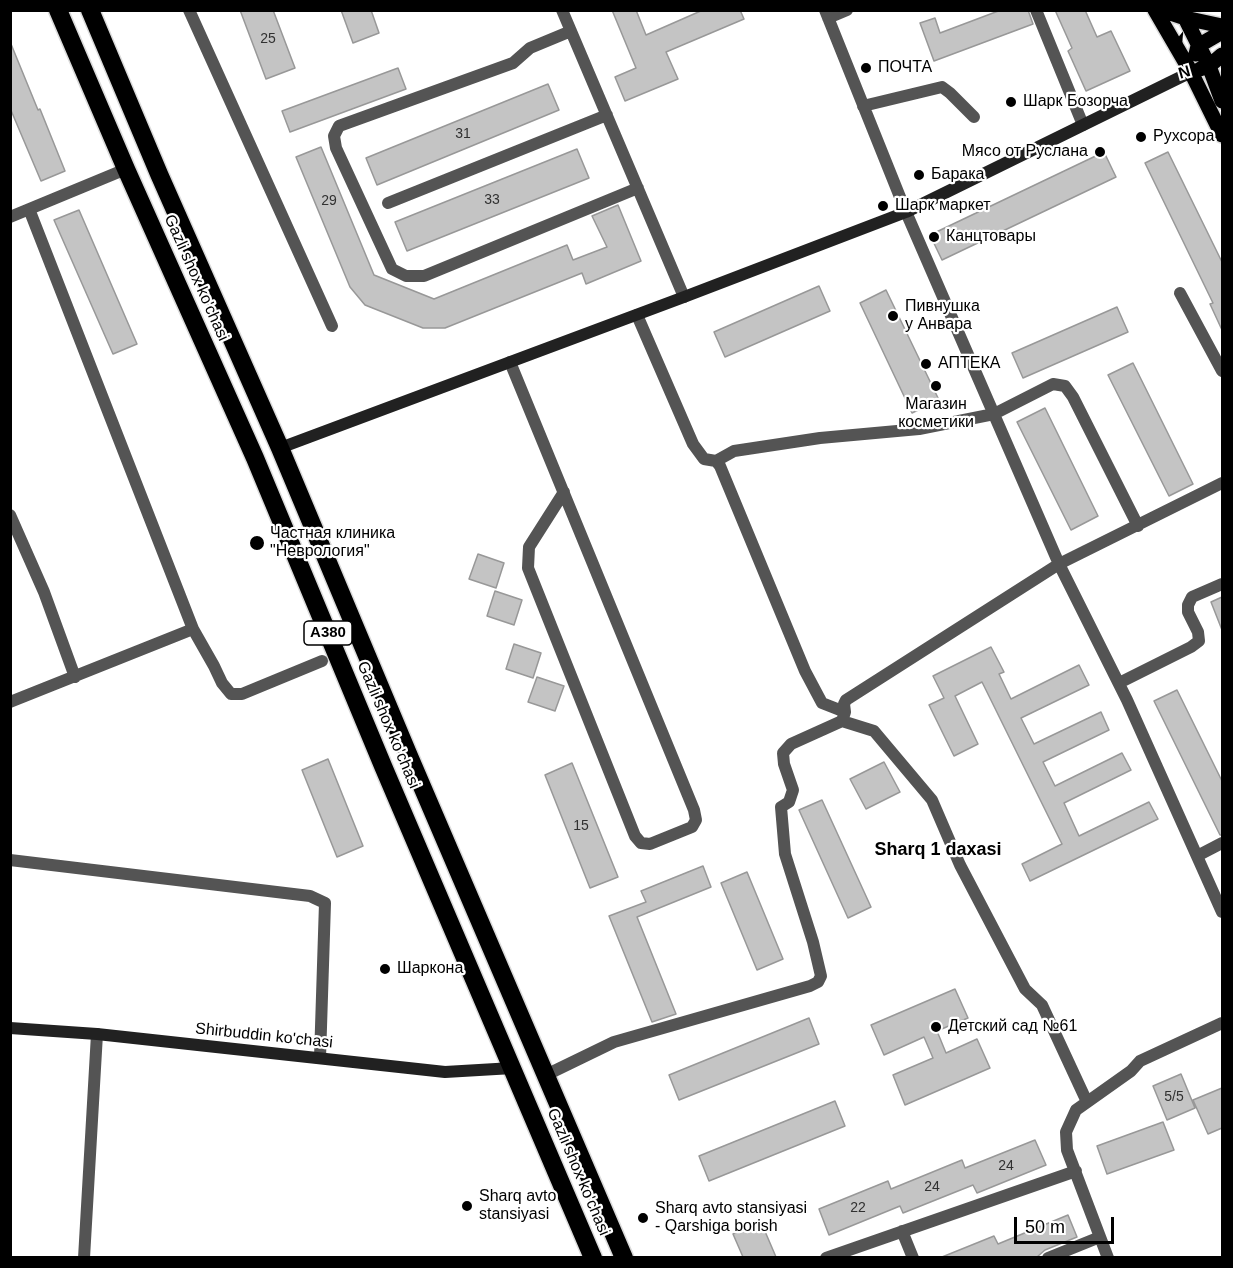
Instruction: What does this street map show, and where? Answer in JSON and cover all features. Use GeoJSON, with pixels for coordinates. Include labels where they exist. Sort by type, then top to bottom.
{"type":"FeatureCollection","features":[{"type":"Feature","properties":{"kind":"highway","name":"Gazli shox ko'chasi"},"geometry":{"type":"LineString","coordinates":[[58,10],[126,170],[255,458],[383,766],[593,1257]]}},
{"type":"Feature","properties":{"kind":"highway","name":"Gazli shox ko'chasi"},"geometry":{"type":"LineString","coordinates":[[90,10],[159,174],[280,448],[409,756],[624,1257]]}},
{"type":"Feature","properties":{"kind":"main road"},"geometry":{"type":"LineString","coordinates":[[1155,10],[1191,72],[1222,135]]}},
{"type":"Feature","properties":{"kind":"main road"},"geometry":{"type":"LineString","coordinates":[[1161,10],[1222,26]]}},
{"type":"Feature","properties":{"kind":"main road"},"geometry":{"type":"LineString","coordinates":[[1183,14],[1209,66],[1222,101]]}},
{"type":"Feature","properties":{"kind":"main road"},"geometry":{"type":"LineString","coordinates":[[1191,72],[1198,46],[1222,32]]}},
{"type":"Feature","properties":{"kind":"main road"},"geometry":{"type":"LineString","coordinates":[[1191,72],[1209,66],[1222,56]]}},
{"type":"Feature","properties":{"kind":"street"},"geometry":{"type":"LineString","coordinates":[[189,10],[332,326]]}},
{"type":"Feature","properties":{"kind":"street"},"geometry":{"type":"LineString","coordinates":[[562,10],[684,297]]}},
{"type":"Feature","properties":{"kind":"street"},"geometry":{"type":"LineString","coordinates":[[847,10],[826,14],[906,212],[1059,564],[1119,684],[1222,912]]}},
{"type":"Feature","properties":{"kind":"street"},"geometry":{"type":"LineString","coordinates":[[1036,10],[1083,125]]}},
{"type":"Feature","properties":{"kind":"street"},"geometry":{"type":"LineString","coordinates":[[571,31],[530,48],[513,63],[339,126],[334,136],[336,148],[392,269],[406,276],[424,276],[638,188]]}},
{"type":"Feature","properties":{"kind":"street"},"geometry":{"type":"LineString","coordinates":[[280,448],[906,212],[1191,72]]}},
{"type":"Feature","properties":{"kind":"street"},"geometry":{"type":"LineString","coordinates":[[863,106],[942,87],[974,117]]}},
{"type":"Feature","properties":{"kind":"street"},"geometry":{"type":"LineString","coordinates":[[388,203],[607,114]]}},
{"type":"Feature","properties":{"kind":"street"},"geometry":{"type":"LineString","coordinates":[[10,217],[126,170]]}},
{"type":"Feature","properties":{"kind":"street"},"geometry":{"type":"LineString","coordinates":[[29,209],[193,629],[222,683],[231,694],[242,694],[322,661]]}},
{"type":"Feature","properties":{"kind":"street"},"geometry":{"type":"LineString","coordinates":[[1180,293],[1222,371]]}},
{"type":"Feature","properties":{"kind":"street"},"geometry":{"type":"LineString","coordinates":[[637,315],[693,444],[704,459],[716,461],[734,451],[820,438],[919,429],[994,414],[1053,384],[1065,386],[1073,397],[1137,526]]}},
{"type":"Feature","properties":{"kind":"street"},"geometry":{"type":"LineString","coordinates":[[510,362],[564,492],[689,799],[696,820],[692,827],[650,844],[641,843],[635,836],[528,568],[529,547],[564,492]]}},
{"type":"Feature","properties":{"kind":"street"},"geometry":{"type":"LineString","coordinates":[[716,461],[805,671],[822,703],[874,731],[932,800],[960,865],[1025,988],[1042,1005],[1087,1102]]}},
{"type":"Feature","properties":{"kind":"street"},"geometry":{"type":"LineString","coordinates":[[843,716],[846,699],[1059,564],[1222,483]]}},
{"type":"Feature","properties":{"kind":"street"},"geometry":{"type":"LineString","coordinates":[[10,515],[44,592],[75,677]]}},
{"type":"Feature","properties":{"kind":"street"},"geometry":{"type":"LineString","coordinates":[[1119,684],[1199,641],[1198,632],[1188,612],[1191,597],[1222,584]]}},
{"type":"Feature","properties":{"kind":"street"},"geometry":{"type":"LineString","coordinates":[[10,702],[193,629]]}},
{"type":"Feature","properties":{"kind":"street"},"geometry":{"type":"LineString","coordinates":[[546,1075],[614,1042],[818,982],[821,976],[813,942],[785,854],[782,807],[789,802],[793,790],[784,764],[783,753],[791,744],[843,716]]}},
{"type":"Feature","properties":{"kind":"street"},"geometry":{"type":"LineString","coordinates":[[1197,856],[1222,843]]}},
{"type":"Feature","properties":{"kind":"street"},"geometry":{"type":"LineString","coordinates":[[10,860],[310,896],[325,903],[320,1058]]}},
{"type":"Feature","properties":{"kind":"street"},"geometry":{"type":"LineString","coordinates":[[1108,1257],[1067,1150],[1066,1132],[1076,1110],[1131,1071],[1140,1061],[1222,1023]]}},
{"type":"Feature","properties":{"kind":"street","name":"Shirbuddin ko'chasi"},"geometry":{"type":"LineString","coordinates":[[10,1028],[97,1034],[445,1072],[513,1068]]}},
{"type":"Feature","properties":{"kind":"street"},"geometry":{"type":"LineString","coordinates":[[84,1257],[97,1034]]}},
{"type":"Feature","properties":{"kind":"street"},"geometry":{"type":"LineString","coordinates":[[826,1257],[1076,1171]]}},
{"type":"Feature","properties":{"kind":"street"},"geometry":{"type":"LineString","coordinates":[[902,1232],[913,1257]]}},
{"type":"Feature","properties":{"kind":"street"},"geometry":{"type":"LineString","coordinates":[[1048,1257],[1100,1237]]}},
{"type":"Feature","properties":{"kind":"building"},"geometry":{"type":"Polygon","coordinates":[[[240,10],[273,10],[295,68],[266,79],[240,10]]]}},
{"type":"Feature","properties":{"kind":"building"},"geometry":{"type":"Polygon","coordinates":[[[341,10],[371,10],[379,33],[353,43],[341,10]]]}},
{"type":"Feature","properties":{"kind":"building"},"geometry":{"type":"Polygon","coordinates":[[[612,10],[636,10],[646,35],[703,10],[740,10],[744,19],[666,52],[678,79],[625,101],[615,77],[636,68],[612,10]]]}},
{"type":"Feature","properties":{"kind":"building"},"geometry":{"type":"Polygon","coordinates":[[[1001,10],[1028,10],[1033,24],[934,61],[920,23],[935,18],[940,33],[1001,10]]]}},
{"type":"Feature","properties":{"kind":"building"},"geometry":{"type":"Polygon","coordinates":[[[1055,10],[1085,10],[1097,37],[1111,31],[1130,71],[1086,91],[1068,51],[1072,48],[1055,10]]]}},
{"type":"Feature","properties":{"kind":"building"},"geometry":{"type":"Polygon","coordinates":[[[11,44],[65,171],[41,181],[10,108],[11,44]]]}},
{"type":"Feature","properties":{"kind":"building"},"geometry":{"type":"Polygon","coordinates":[[[398,68],[406,89],[290,132],[282,111],[398,68]]]}},
{"type":"Feature","properties":{"kind":"building"},"geometry":{"type":"Polygon","coordinates":[[[548,84],[559,110],[377,185],[366,158],[548,84]]]}},
{"type":"Feature","properties":{"kind":"building"},"geometry":{"type":"Polygon","coordinates":[[[321,147],[374,275],[434,299],[567,245],[573,260],[607,247],[592,216],[618,205],[641,261],[586,284],[582,273],[445,328],[423,328],[365,305],[350,287],[296,157],[321,147]]]}},
{"type":"Feature","properties":{"kind":"building"},"geometry":{"type":"Polygon","coordinates":[[[577,149],[589,178],[407,251],[395,222],[577,149]]]}},
{"type":"Feature","properties":{"kind":"building"},"geometry":{"type":"Polygon","coordinates":[[[1104,152],[1116,177],[942,260],[930,235],[1104,152]]]}},
{"type":"Feature","properties":{"kind":"building"},"geometry":{"type":"Polygon","coordinates":[[[1168,152],[1222,262],[1222,330],[1210,304],[1213,303],[1145,163],[1168,152]]]}},
{"type":"Feature","properties":{"kind":"building"},"geometry":{"type":"Polygon","coordinates":[[[79,210],[137,344],[113,354],[54,220],[79,210]]]}},
{"type":"Feature","properties":{"kind":"building"},"geometry":{"type":"Polygon","coordinates":[[[819,286],[830,311],[725,357],[714,332],[819,286]]]}},
{"type":"Feature","properties":{"kind":"building"},"geometry":{"type":"Polygon","coordinates":[[[886,290],[939,400],[912,413],[860,303],[886,290]]]}},
{"type":"Feature","properties":{"kind":"building"},"geometry":{"type":"Polygon","coordinates":[[[1117,307],[1128,332],[1023,378],[1012,353],[1117,307]]]}},
{"type":"Feature","properties":{"kind":"building"},"geometry":{"type":"Polygon","coordinates":[[[1133,363],[1193,484],[1169,496],[1108,375],[1133,363]]]}},
{"type":"Feature","properties":{"kind":"building"},"geometry":{"type":"Polygon","coordinates":[[[1045,408],[1098,516],[1071,530],[1017,422],[1045,408]]]}},
{"type":"Feature","properties":{"kind":"building"},"geometry":{"type":"Polygon","coordinates":[[[478,554],[504,563],[496,588],[469,579],[478,554]]]}},
{"type":"Feature","properties":{"kind":"building"},"geometry":{"type":"Polygon","coordinates":[[[495,591],[522,600],[514,625],[487,616],[495,591]]]}},
{"type":"Feature","properties":{"kind":"building"},"geometry":{"type":"Polygon","coordinates":[[[1222,597],[1222,630],[1211,602],[1222,597]]]}},
{"type":"Feature","properties":{"kind":"building"},"geometry":{"type":"Polygon","coordinates":[[[514,644],[541,653],[533,678],[506,669],[514,644]]]}},
{"type":"Feature","properties":{"kind":"building"},"geometry":{"type":"Polygon","coordinates":[[[991,647],[1004,672],[999,674],[1011,699],[1079,665],[1089,685],[1021,718],[1034,744],[1101,712],[1109,730],[1043,762],[1055,786],[1122,753],[1131,770],[1064,803],[1079,836],[1149,802],[1158,819],[1030,881],[1022,864],[1062,844],[982,682],[955,696],[978,744],[954,756],[929,705],[944,698],[933,676],[991,647]]]}},
{"type":"Feature","properties":{"kind":"building"},"geometry":{"type":"Polygon","coordinates":[[[537,677],[564,686],[555,711],[528,702],[537,677]]]}},
{"type":"Feature","properties":{"kind":"building"},"geometry":{"type":"Polygon","coordinates":[[[1177,690],[1222,781],[1222,835],[1154,701],[1177,690]]]}},
{"type":"Feature","properties":{"kind":"building"},"geometry":{"type":"Polygon","coordinates":[[[328,759],[363,846],[337,857],[302,770],[328,759]]]}},
{"type":"Feature","properties":{"kind":"building"},"geometry":{"type":"Polygon","coordinates":[[[884,762],[900,792],[866,809],[850,779],[884,762]]]}},
{"type":"Feature","properties":{"kind":"building"},"geometry":{"type":"Polygon","coordinates":[[[572,763],[618,877],[590,888],[545,775],[572,763]]]}},
{"type":"Feature","properties":{"kind":"building"},"geometry":{"type":"Polygon","coordinates":[[[822,800],[871,907],[848,918],[799,810],[822,800]]]}},
{"type":"Feature","properties":{"kind":"building"},"geometry":{"type":"Polygon","coordinates":[[[703,866],[711,887],[637,917],[676,1014],[652,1022],[609,916],[646,902],[641,891],[703,866]]]}},
{"type":"Feature","properties":{"kind":"building"},"geometry":{"type":"Polygon","coordinates":[[[747,872],[783,959],[757,970],[721,883],[747,872]]]}},
{"type":"Feature","properties":{"kind":"building"},"geometry":{"type":"Polygon","coordinates":[[[955,989],[968,1018],[937,1031],[946,1053],[977,1039],[990,1068],[905,1105],[893,1075],[933,1058],[924,1037],[884,1055],[871,1025],[955,989]]]}},
{"type":"Feature","properties":{"kind":"building"},"geometry":{"type":"Polygon","coordinates":[[[809,1018],[819,1044],[679,1100],[669,1075],[809,1018]]]}},
{"type":"Feature","properties":{"kind":"building"},"geometry":{"type":"Polygon","coordinates":[[[1181,1074],[1195,1108],[1167,1120],[1153,1086],[1181,1074]]]}},
{"type":"Feature","properties":{"kind":"building"},"geometry":{"type":"Polygon","coordinates":[[[1222,1088],[1222,1128],[1208,1134],[1193,1100],[1222,1088]]]}},
{"type":"Feature","properties":{"kind":"building"},"geometry":{"type":"Polygon","coordinates":[[[835,1101],[845,1126],[709,1181],[699,1156],[835,1101]]]}},
{"type":"Feature","properties":{"kind":"building"},"geometry":{"type":"Polygon","coordinates":[[[1163,1122],[1174,1150],[1107,1174],[1097,1146],[1163,1122]]]}},
{"type":"Feature","properties":{"kind":"building"},"geometry":{"type":"Polygon","coordinates":[[[1035,1140],[1046,1165],[977,1193],[973,1185],[903,1213],[900,1206],[829,1235],[819,1209],[888,1181],[891,1189],[962,1160],[965,1168],[1035,1140]]]}},
{"type":"Feature","properties":{"kind":"building"},"geometry":{"type":"Polygon","coordinates":[[[1068,1215],[1077,1237],[1045,1250],[1037,1257],[942,1257],[994,1236],[998,1244],[1068,1215]]]}},
{"type":"Feature","properties":{"kind":"building"},"geometry":{"type":"Polygon","coordinates":[[[761,1222],[776,1257],[743,1257],[733,1234],[761,1222]]]}},
{"type":"Feature","properties":{"kind":"place","name":"ПОЧТА"},"geometry":{"type":"Point","coordinates":[866,68]}},
{"type":"Feature","properties":{"kind":"place","name":"Шарк Бозорча"},"geometry":{"type":"Point","coordinates":[1011,102]}},
{"type":"Feature","properties":{"kind":"place","name":"Рухсора"},"geometry":{"type":"Point","coordinates":[1141,137]}},
{"type":"Feature","properties":{"kind":"place","name":"Мясо от Руслана"},"geometry":{"type":"Point","coordinates":[1100,152]}},
{"type":"Feature","properties":{"kind":"place","name":"Барака"},"geometry":{"type":"Point","coordinates":[919,175]}},
{"type":"Feature","properties":{"kind":"place","name":"Шарк маркет"},"geometry":{"type":"Point","coordinates":[883,206]}},
{"type":"Feature","properties":{"kind":"place","name":"Канцтовары"},"geometry":{"type":"Point","coordinates":[934,237]}},
{"type":"Feature","properties":{"kind":"place","name":"Пивнушка у Анвара"},"geometry":{"type":"Point","coordinates":[893,316]}},
{"type":"Feature","properties":{"kind":"place","name":"АПТЕКА"},"geometry":{"type":"Point","coordinates":[926,364]}},
{"type":"Feature","properties":{"kind":"place","name":"Магазин косметики"},"geometry":{"type":"Point","coordinates":[936,386]}},
{"type":"Feature","properties":{"kind":"place","name":"Частная клиника \"Неврология\""},"geometry":{"type":"Point","coordinates":[257,543]}},
{"type":"Feature","properties":{"kind":"place","name":"Шаркона"},"geometry":{"type":"Point","coordinates":[385,969]}},
{"type":"Feature","properties":{"kind":"place","name":"Детский сад №61"},"geometry":{"type":"Point","coordinates":[936,1027]}},
{"type":"Feature","properties":{"kind":"place","name":"Sharq avto stansiyasi"},"geometry":{"type":"Point","coordinates":[467,1206]}},
{"type":"Feature","properties":{"kind":"place","name":"Sharq avto stansiyasi - Qarshiga borish"},"geometry":{"type":"Point","coordinates":[643,1218]}},
{"type":"Feature","properties":{"kind":"district","name":"Sharq 1 daxasi"},"geometry":{"type":"Point","coordinates":[938,850]}}]}
